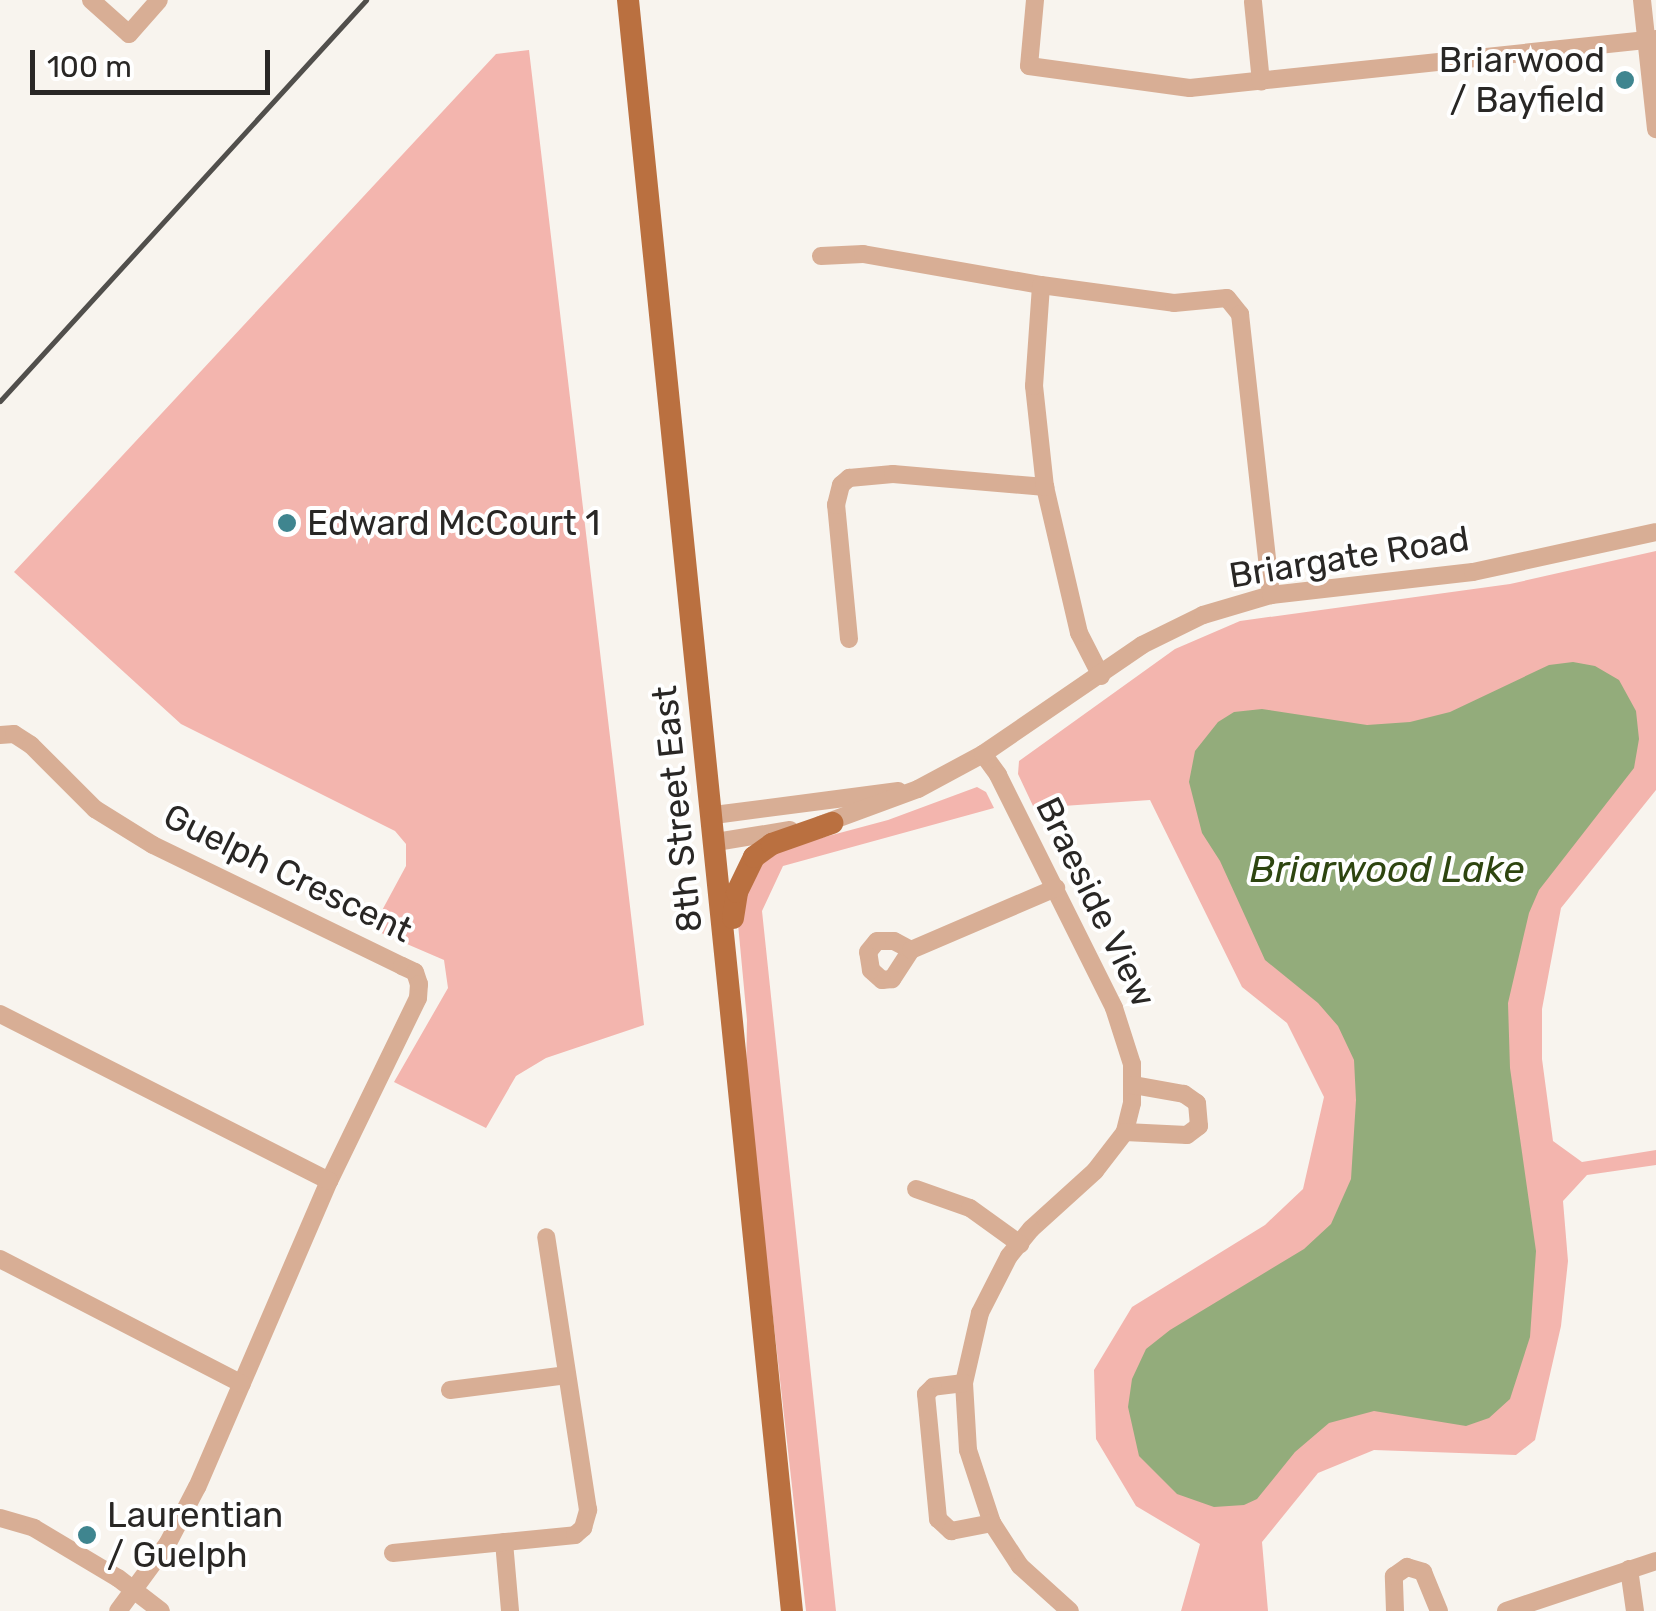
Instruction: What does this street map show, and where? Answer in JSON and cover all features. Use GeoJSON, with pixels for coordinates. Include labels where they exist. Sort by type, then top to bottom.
{"type":"FeatureCollection","features":[{"type":"Feature","properties":{"kind":"main road","name":"8th Street East"},"geometry":{"type":"LineString","coordinates":[[628,0],[714,815],[792,1611]]}},
{"type":"Feature","properties":{"kind":"main road"},"geometry":{"type":"LineString","coordinates":[[731,992],[733,911],[744,872],[754,857],[772,844],[832,823]]}},
{"type":"Feature","properties":{"kind":"street"},"geometry":{"type":"LineString","coordinates":[[91,0],[129,34],[160,0]]}},
{"type":"Feature","properties":{"kind":"street"},"geometry":{"type":"LineString","coordinates":[[1035,0],[1029,66],[1190,88],[1650,39]]}},
{"type":"Feature","properties":{"kind":"street"},"geometry":{"type":"LineString","coordinates":[[1642,0],[1650,39],[1656,129]]}},
{"type":"Feature","properties":{"kind":"street"},"geometry":{"type":"LineString","coordinates":[[1253,2],[1261,82]]}},
{"type":"Feature","properties":{"kind":"street"},"geometry":{"type":"LineString","coordinates":[[821,256],[863,254],[1174,303],[1227,298],[1240,314],[1270,596]]}},
{"type":"Feature","properties":{"kind":"street"},"geometry":{"type":"LineString","coordinates":[[1041,285],[1034,386],[1045,487],[1078,633],[1101,676]]}},
{"type":"Feature","properties":{"kind":"street"},"geometry":{"type":"LineString","coordinates":[[849,639],[836,505],[841,485],[850,478],[893,474],[1045,487]]}},
{"type":"Feature","properties":{"kind":"street","name":"Briargate Road"},"geometry":{"type":"LineString","coordinates":[[716,842],[832,823],[918,789],[983,754],[1167,630],[1270,596],[1473,572],[1656,532]]}},
{"type":"Feature","properties":{"kind":"street","name":"Guelph Crescent"},"geometry":{"type":"LineString","coordinates":[[0,735],[14,734],[31,745],[95,809],[153,845],[414,972],[418,998],[330,1181],[190,1501],[118,1611]]}},
{"type":"Feature","properties":{"kind":"street","name":"Braeside View"},"geometry":{"type":"LineString","coordinates":[[983,754],[998,774],[1114,1008],[1132,1064],[1133,1085],[1125,1132],[1095,1171],[1020,1244],[980,1312],[964,1382],[968,1450],[992,1523],[1020,1566],[1070,1611]]}},
{"type":"Feature","properties":{"kind":"street","name":"Briargate Road"},"geometry":{"type":"LineString","coordinates":[[714,815],[918,789]]}},
{"type":"Feature","properties":{"kind":"street"},"geometry":{"type":"LineString","coordinates":[[911,950],[1056,888]]}},
{"type":"Feature","properties":{"kind":"street"},"geometry":{"type":"LineString","coordinates":[[0,1014],[330,1181]]}},
{"type":"Feature","properties":{"kind":"street"},"geometry":{"type":"LineString","coordinates":[[1125,1132],[1187,1135],[1199,1126],[1196,1103],[1184,1094],[1133,1085]]}},
{"type":"Feature","properties":{"kind":"street"},"geometry":{"type":"LineString","coordinates":[[916,1189],[970,1208],[1020,1244]]}},
{"type":"Feature","properties":{"kind":"street"},"geometry":{"type":"LineString","coordinates":[[393,1553],[575,1535],[583,1528],[588,1510],[546,1238]]}},
{"type":"Feature","properties":{"kind":"street"},"geometry":{"type":"LineString","coordinates":[[0,1260],[242,1384]]}},
{"type":"Feature","properties":{"kind":"street"},"geometry":{"type":"LineString","coordinates":[[450,1390],[568,1375]]}},
{"type":"Feature","properties":{"kind":"street"},"geometry":{"type":"LineString","coordinates":[[964,1382],[933,1388],[926,1394],[938,1518],[951,1531],[992,1523]]}},
{"type":"Feature","properties":{"kind":"street"},"geometry":{"type":"LineString","coordinates":[[0,1518],[34,1528],[135,1590],[161,1611]]}},
{"type":"Feature","properties":{"kind":"street"},"geometry":{"type":"LineString","coordinates":[[504,1542],[510,1611]]}},
{"type":"Feature","properties":{"kind":"street"},"geometry":{"type":"LineString","coordinates":[[1506,1611],[1656,1561]]}},
{"type":"Feature","properties":{"kind":"street"},"geometry":{"type":"LineString","coordinates":[[1395,1611],[1394,1576],[1407,1567],[1423,1572],[1438,1611]]}},
{"type":"Feature","properties":{"kind":"street"},"geometry":{"type":"LineString","coordinates":[[1629,1569],[1635,1611]]}},
{"type":"Feature","properties":{"kind":"shaded area"},"geometry":{"type":"Polygon","coordinates":[[[529,50],[644,1025],[546,1058],[516,1076],[486,1128],[394,1082],[448,988],[444,960],[372,929],[406,866],[406,844],[395,831],[181,724],[14,572],[496,54],[529,50]]]}},
{"type":"Feature","properties":{"kind":"shaded area"},"geometry":{"type":"Polygon","coordinates":[[[1656,551],[1656,790],[1561,908],[1542,1009],[1542,1059],[1553,1141],[1582,1162],[1656,1150],[1656,1165],[1587,1175],[1563,1201],[1568,1261],[1561,1326],[1535,1440],[1516,1455],[1374,1450],[1318,1473],[1262,1542],[1268,1611],[1181,1611],[1200,1544],[1136,1506],[1096,1439],[1094,1370],[1132,1307],[1265,1225],[1303,1189],[1324,1097],[1287,1023],[1242,987],[1150,800],[1034,808],[1018,774],[1019,761],[1175,649],[1240,621],[1510,584],[1656,551]]]}},
{"type":"Feature","properties":{"kind":"shaded area"},"geometry":{"type":"Polygon","coordinates":[[[977,787],[986,792],[994,808],[783,866],[762,911],[836,1611],[806,1611],[746,1077],[747,1020],[738,924],[756,864],[776,850],[888,820],[977,787]]]}},
{"type":"Feature","properties":{"kind":"water","name":"Briarwood Lake"},"geometry":{"type":"Polygon","coordinates":[[[1573,662],[1595,666],[1619,680],[1636,711],[1639,739],[1634,768],[1539,890],[1529,913],[1508,1003],[1510,1068],[1536,1251],[1530,1337],[1510,1399],[1489,1418],[1466,1426],[1374,1411],[1329,1423],[1295,1452],[1257,1499],[1244,1505],[1214,1507],[1177,1494],[1139,1456],[1128,1407],[1132,1379],[1146,1349],[1170,1330],[1304,1249],[1331,1224],[1351,1179],[1356,1100],[1354,1060],[1338,1026],[1318,1003],[1265,960],[1220,861],[1202,833],[1189,782],[1195,751],[1218,722],[1234,712],[1262,709],[1367,725],[1410,722],[1450,712],[1549,665],[1573,662]]]}},
{"type":"Feature","properties":{"kind":"railway"},"geometry":{"type":"LineString","coordinates":[[0,401],[366,0]]}},
{"type":"Feature","properties":{"kind":"place","name":"Briarwood / Bayfield"},"geometry":{"type":"Point","coordinates":[1625,80]}},
{"type":"Feature","properties":{"kind":"place","name":"Edward McCourt 1"},"geometry":{"type":"Point","coordinates":[287,523]}},
{"type":"Feature","properties":{"kind":"place","name":"Laurentian / Guelph"},"geometry":{"type":"Point","coordinates":[87,1535]}}]}
